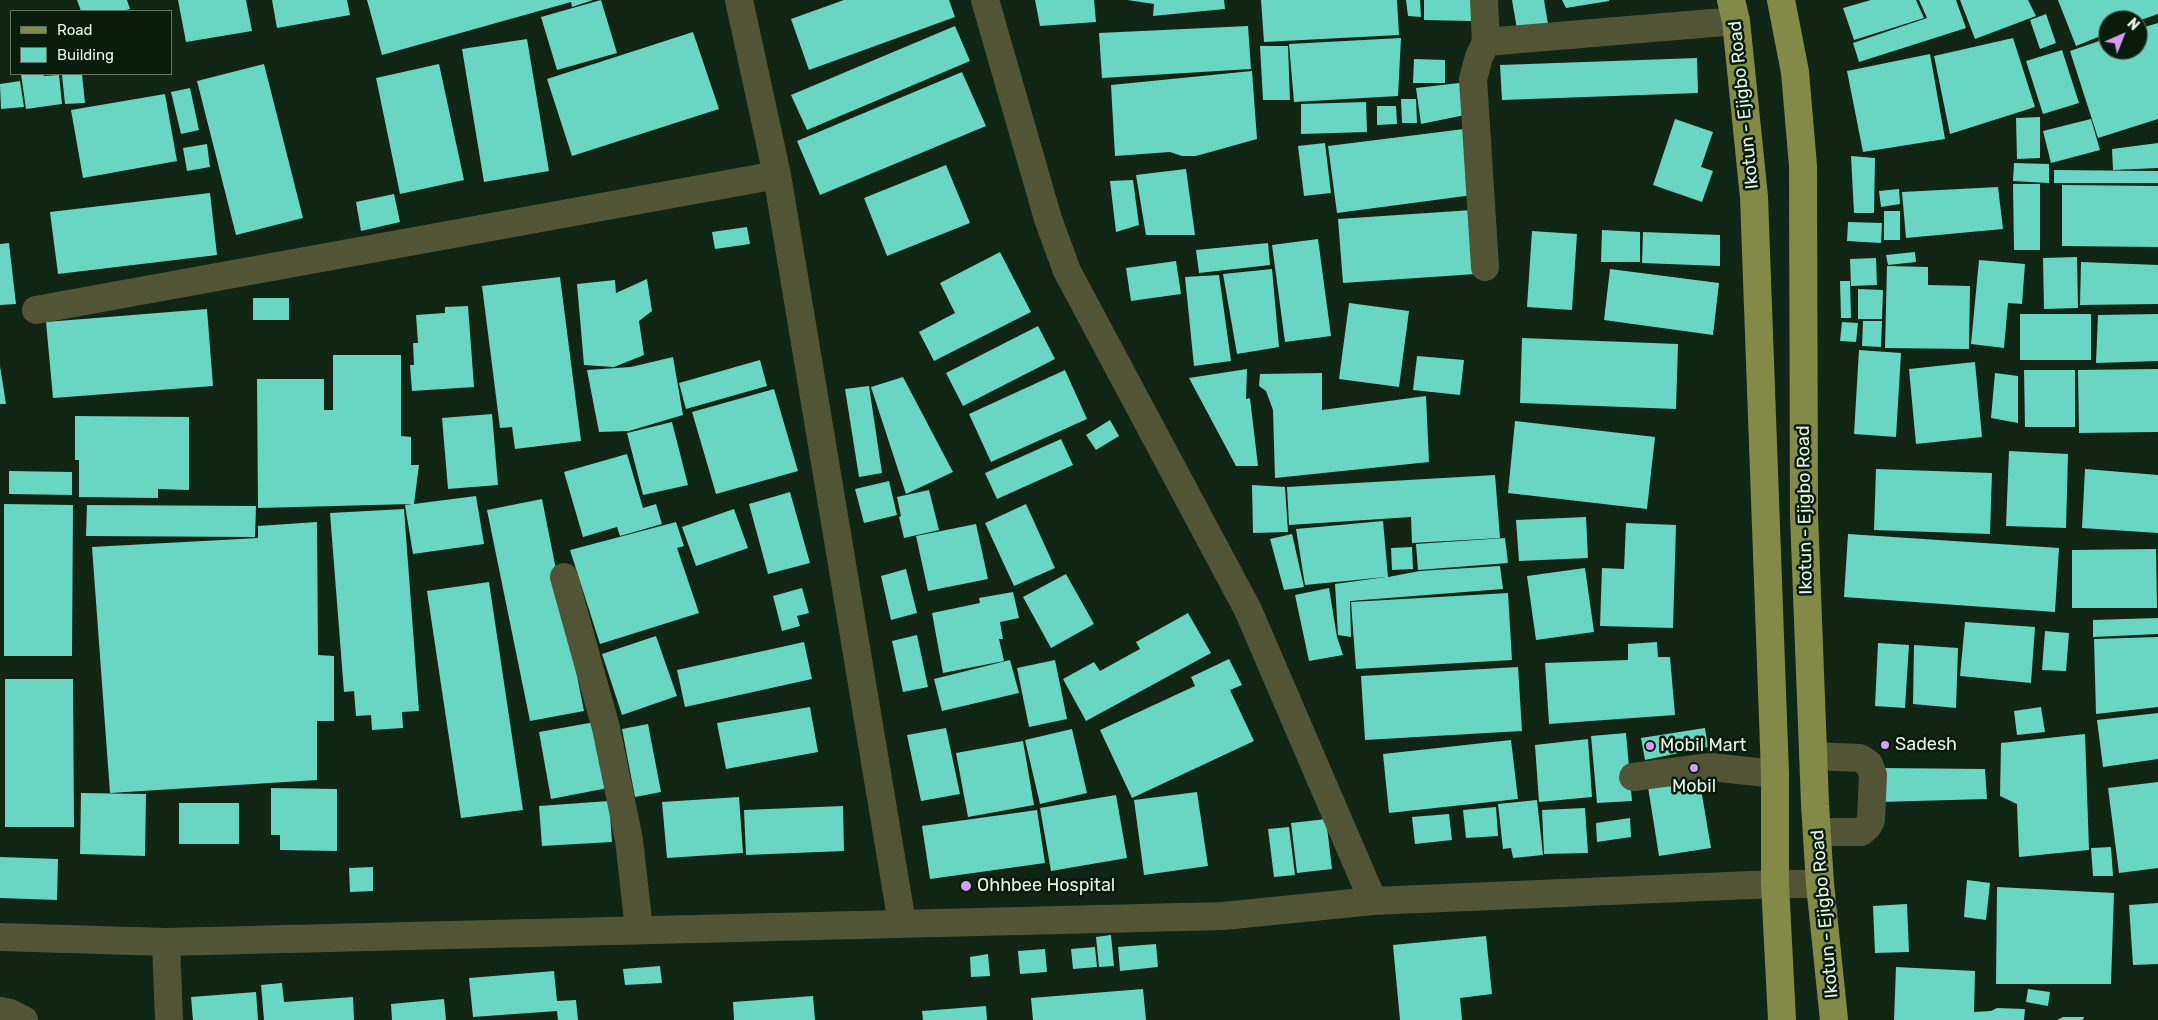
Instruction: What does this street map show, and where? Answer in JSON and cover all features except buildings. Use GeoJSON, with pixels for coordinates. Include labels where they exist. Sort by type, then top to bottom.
{"type":"FeatureCollection","features":[{"type":"Feature","properties":{"kind":"main road","name":"Ikotun - Ejigbo Road"},"geometry":{"type":"LineString","coordinates":[[1781,0],[1796,72],[1803,166],[1804,515],[1820,884],[1834,1020]]}},
{"type":"Feature","properties":{"kind":"main road","name":"Ikotun - Ejigbo Road"},"geometry":{"type":"LineString","coordinates":[[1734,11],[1754,197],[1775,774],[1775,884],[1782,1020]]}},
{"type":"Feature","properties":{"kind":"street"},"geometry":{"type":"LineString","coordinates":[[739,0],[777,175],[902,923]]}},
{"type":"Feature","properties":{"kind":"street"},"geometry":{"type":"LineString","coordinates":[[985,0],[1048,219],[1067,271],[1248,610],[1373,901]]}},
{"type":"Feature","properties":{"kind":"street"},"geometry":{"type":"LineString","coordinates":[[1484,0],[1486,42],[1479,57],[1473,79],[1485,267]]}},
{"type":"Feature","properties":{"kind":"street"},"geometry":{"type":"LineString","coordinates":[[1486,42],[1734,11]]}},
{"type":"Feature","properties":{"kind":"street"},"geometry":{"type":"LineString","coordinates":[[36,310],[777,175]]}},
{"type":"Feature","properties":{"kind":"street"},"geometry":{"type":"LineString","coordinates":[[564,577],[606,728],[629,840],[639,929]]}},
{"type":"Feature","properties":{"kind":"street"},"geometry":{"type":"LineString","coordinates":[[1813,756],[1860,758],[1869,764],[1873,775],[1872,820],[1868,826],[1860,832],[1817,832]]}},
{"type":"Feature","properties":{"kind":"street"},"geometry":{"type":"LineString","coordinates":[[1633,777],[1711,767],[1775,774]]}},
{"type":"Feature","properties":{"kind":"street"},"geometry":{"type":"LineString","coordinates":[[0,937],[166,942],[1223,916],[1373,901],[1775,884],[1820,884]]}},
{"type":"Feature","properties":{"kind":"street"},"geometry":{"type":"LineString","coordinates":[[166,942],[169,1020]]}},
{"type":"Feature","properties":{"kind":"street"},"geometry":{"type":"LineString","coordinates":[[0,1011],[10,1012],[24,1020]]}},
{"type":"Feature","properties":{"kind":"place","name":"Sadesh"},"geometry":{"type":"Point","coordinates":[1885,745]}},
{"type":"Feature","properties":{"kind":"place","name":"Mobil Mart"},"geometry":{"type":"Point","coordinates":[1650,746]}},
{"type":"Feature","properties":{"kind":"place","name":"Mobil"},"geometry":{"type":"Point","coordinates":[1694,768]}},
{"type":"Feature","properties":{"kind":"place","name":"Ohhbee Hospital"},"geometry":{"type":"Point","coordinates":[966,886]}}]}
